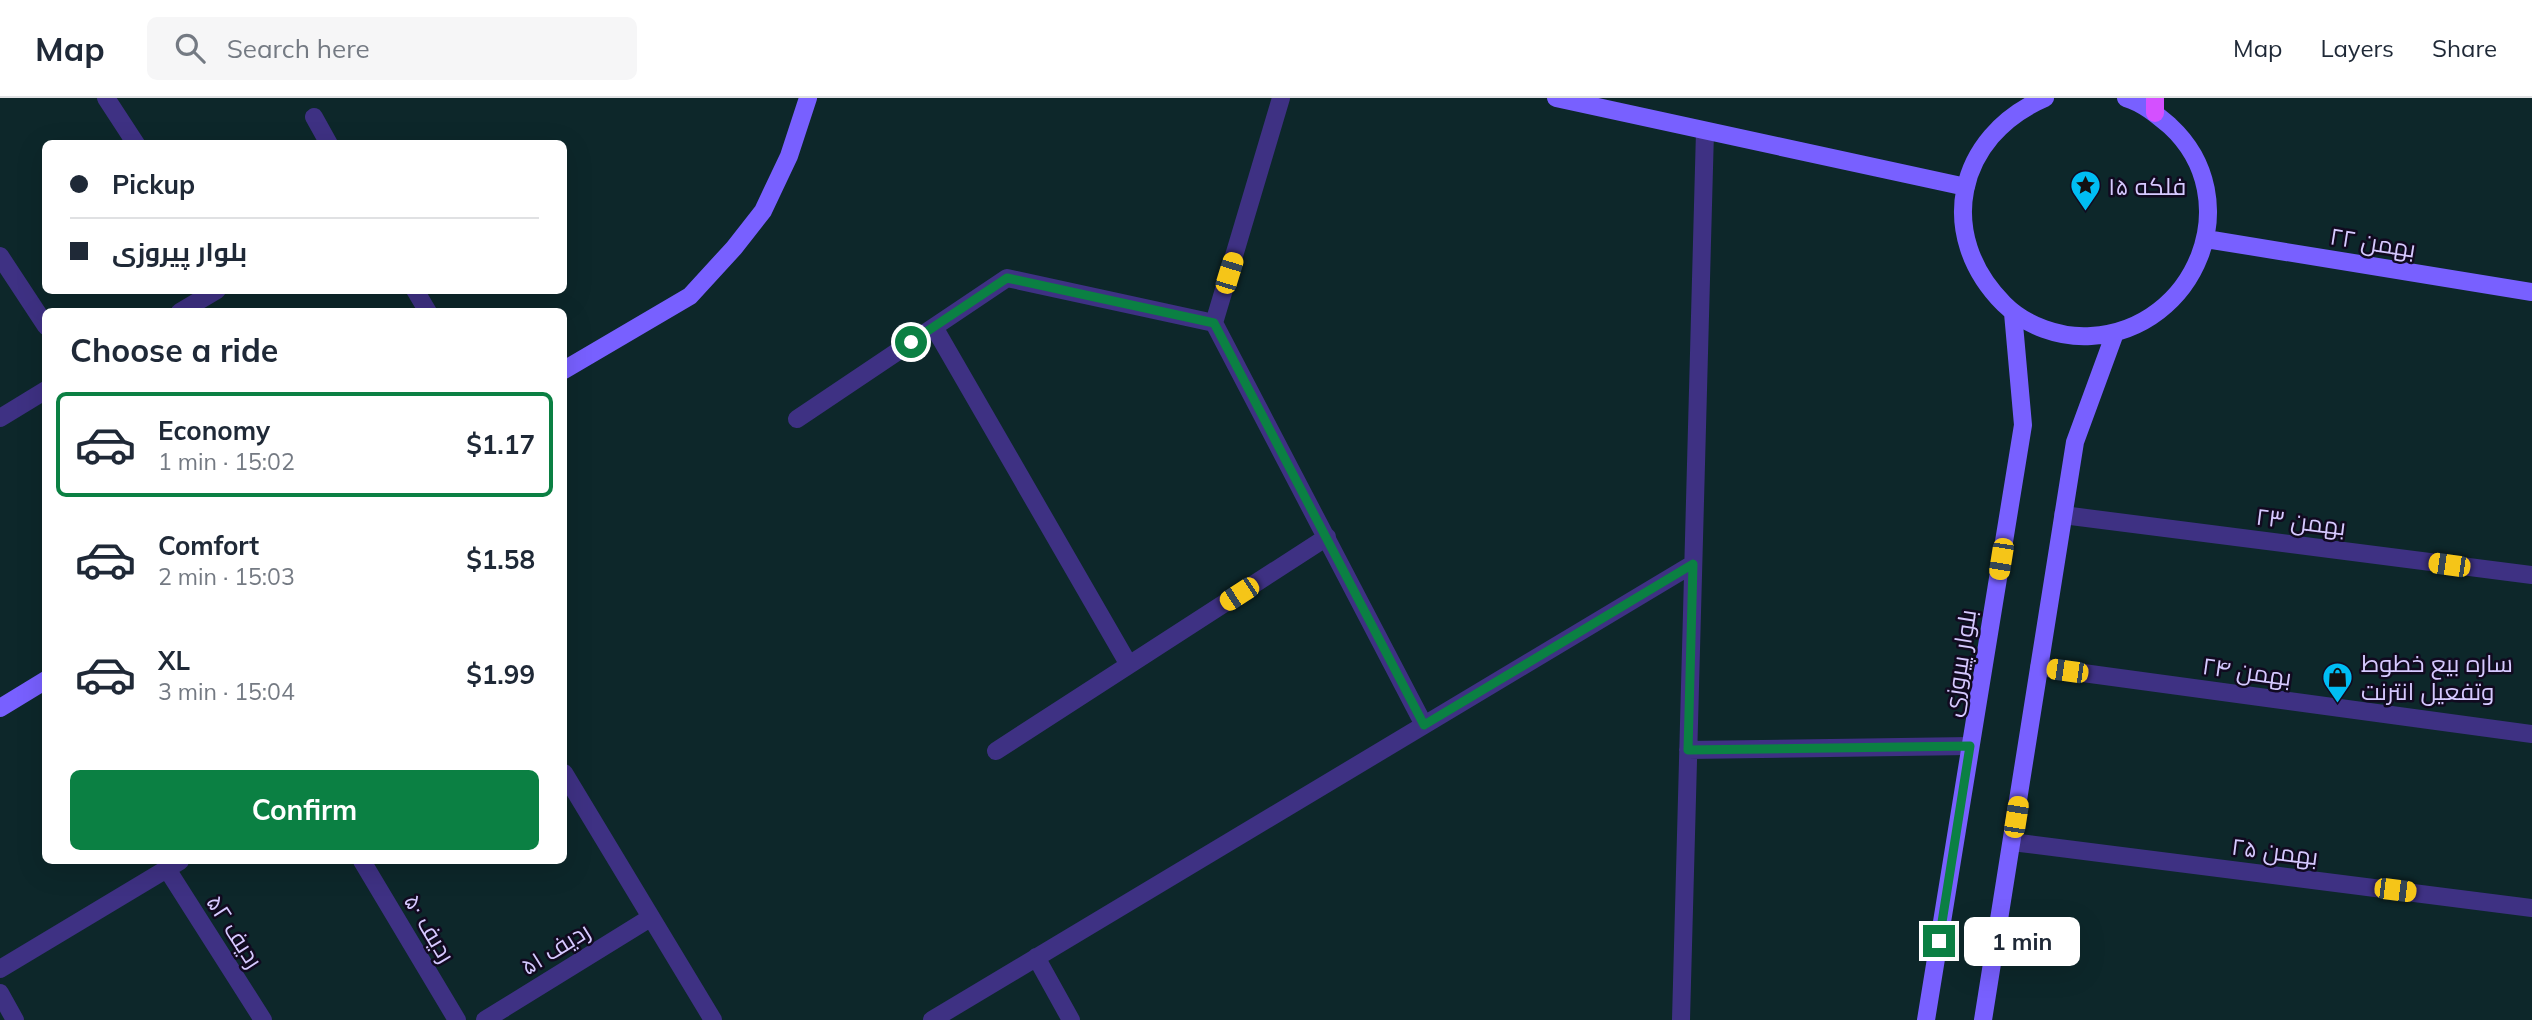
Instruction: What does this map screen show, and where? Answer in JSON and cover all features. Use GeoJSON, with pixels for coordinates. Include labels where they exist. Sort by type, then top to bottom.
{"type":"FeatureCollection","features":[{"type":"Feature","properties":{"kind":"main road"},"geometry":{"type":"LineString","coordinates":[[567,368],[690,296],[734,248],[763,211],[789,156],[808,98]]}},
{"type":"Feature","properties":{"kind":"main road"},"geometry":{"type":"LineString","coordinates":[[1556,98],[1966,187]]}},
{"type":"Feature","properties":{"kind":"main road"},"geometry":{"type":"LineString","coordinates":[[2045,98],[2023,107],[1997,128],[1977,155],[1966,187],[1963,222],[1971,257],[1988,288],[2014,313],[2036,326],[2062,334],[2089,337],[2115,333],[2147,320],[2174,299],[2194,272],[2206,239],[2208,204],[2200,169],[2182,137],[2155,106],[2126,98]]}},
{"type":"Feature","properties":{"kind":"main road","name":"بهمن ۲۲"},"geometry":{"type":"LineString","coordinates":[[2206,239],[2532,292]]}},
{"type":"Feature","properties":{"kind":"main road","name":"بلوار پیروزی"},"geometry":{"type":"LineString","coordinates":[[1926,1020],[2023,425],[2014,313]]}},
{"type":"Feature","properties":{"kind":"main road"},"geometry":{"type":"LineString","coordinates":[[1983,1020],[2075,442],[2115,333]]}},
{"type":"Feature","properties":{"kind":"main road"},"geometry":{"type":"LineString","coordinates":[[0,708],[42,682]]}},
{"type":"Feature","properties":{"kind":"street"},"geometry":{"type":"LineString","coordinates":[[106,98],[133,140]]}},
{"type":"Feature","properties":{"kind":"street"},"geometry":{"type":"LineString","coordinates":[[1281,98],[1214,323],[1424,725]]}},
{"type":"Feature","properties":{"kind":"street"},"geometry":{"type":"LineString","coordinates":[[314,117],[328,140]]}},
{"type":"Feature","properties":{"kind":"street"},"geometry":{"type":"LineString","coordinates":[[1681,1020],[1705,131]]}},
{"type":"Feature","properties":{"kind":"street"},"geometry":{"type":"LineString","coordinates":[[0,257],[42,320]]}},
{"type":"Feature","properties":{"kind":"street"},"geometry":{"type":"LineString","coordinates":[[797,419],[1007,278],[1214,323]]}},
{"type":"Feature","properties":{"kind":"street"},"geometry":{"type":"LineString","coordinates":[[187,308],[210,294]]}},
{"type":"Feature","properties":{"kind":"street"},"geometry":{"type":"LineString","coordinates":[[934,327],[1129,665]]}},
{"type":"Feature","properties":{"kind":"street"},"geometry":{"type":"LineString","coordinates":[[0,418],[42,392]]}},
{"type":"Feature","properties":{"kind":"street","name":"بهمن ۲۳"},"geometry":{"type":"LineString","coordinates":[[2063,515],[2532,575]]}},
{"type":"Feature","properties":{"kind":"street"},"geometry":{"type":"LineString","coordinates":[[996,751],[1327,537]]}},
{"type":"Feature","properties":{"kind":"street"},"geometry":{"type":"LineString","coordinates":[[932,1020],[1693,564]]}},
{"type":"Feature","properties":{"kind":"street","name":"بهمن ۲۴"},"geometry":{"type":"LineString","coordinates":[[2039,667],[2532,734]]}},
{"type":"Feature","properties":{"kind":"street"},"geometry":{"type":"LineString","coordinates":[[1688,750],[1970,746]]}},
{"type":"Feature","properties":{"kind":"street"},"geometry":{"type":"LineString","coordinates":[[567,779],[713,1020]]}},
{"type":"Feature","properties":{"kind":"street","name":"بهمن ۲۵"},"geometry":{"type":"LineString","coordinates":[[2012,842],[2532,908]]}},
{"type":"Feature","properties":{"kind":"street","name":"ردیف ۵۰"},"geometry":{"type":"LineString","coordinates":[[364,864],[457,1020]]}},
{"type":"Feature","properties":{"kind":"street"},"geometry":{"type":"LineString","coordinates":[[0,969],[173,865]]}},
{"type":"Feature","properties":{"kind":"street","name":"ردیف ۵۲"},"geometry":{"type":"LineString","coordinates":[[173,865],[263,1020]]}},
{"type":"Feature","properties":{"kind":"street","name":"ردیف ۵۱"},"geometry":{"type":"LineString","coordinates":[[485,1020],[650,918]]}},
{"type":"Feature","properties":{"kind":"street"},"geometry":{"type":"LineString","coordinates":[[1036,957],[1071,1020]]}},
{"type":"Feature","properties":{"kind":"street"},"geometry":{"type":"LineString","coordinates":[[0,993],[15,1020]]}},
{"type":"Feature","properties":{"kind":"green space"},"geometry":{"type":"Polygon","coordinates":[[[0,98],[2532,98],[2532,1020],[0,1020],[0,98]]]}},
{"type":"Feature","properties":{"kind":"place","name":"فلکه ۱۵"},"geometry":{"type":"Point","coordinates":[2085,213]}},
{"type":"Feature","properties":{"kind":"place","name":"ساره بيع خطوط وتفعيل انترنت"},"geometry":{"type":"Point","coordinates":[2338,704]}},
{"type":"Feature","properties":{"kind":"route"},"geometry":{"type":"LineString","coordinates":[[911,342],[1007,278],[1214,323],[1424,725],[1693,564],[1688,750],[1970,746],[1939,941]]}}]}
